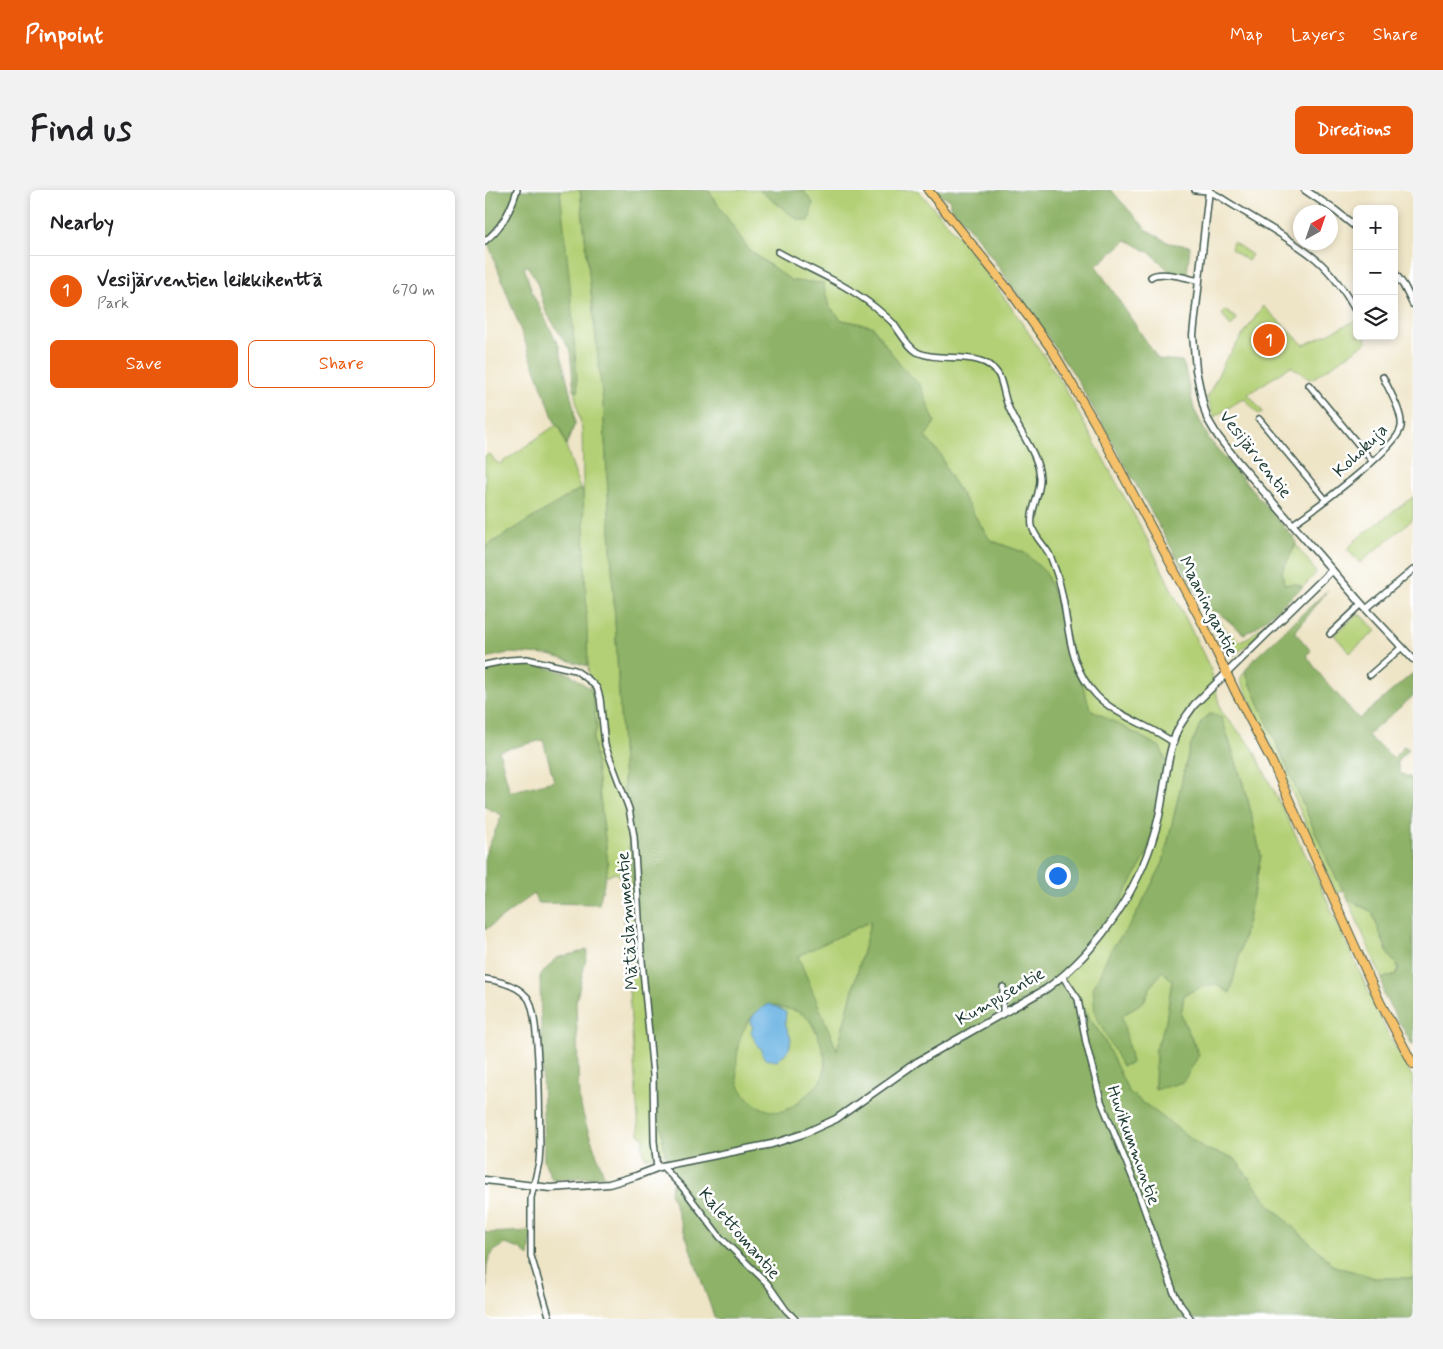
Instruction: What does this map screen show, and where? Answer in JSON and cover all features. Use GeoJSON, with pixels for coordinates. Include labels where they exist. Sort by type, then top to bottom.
{"type":"FeatureCollection","features":[{"type":"Feature","properties":{"kind":"main road","name":"Maaningantie"},"geometry":{"type":"LineString","coordinates":[[928,190],[1006,287],[1052,350],[1095,423],[1203,624],[1272,762],[1380,1002],[1413,1064]]}},
{"type":"Feature","properties":{"kind":"street"},"geometry":{"type":"LineString","coordinates":[[485,241],[498,230],[512,205],[517,190]]}},
{"type":"Feature","properties":{"kind":"street"},"geometry":{"type":"LineString","coordinates":[[1195,190],[1209,190],[1298,246],[1317,261],[1337,282],[1353,307]]}},
{"type":"Feature","properties":{"kind":"street","name":"Vesijärventie"},"geometry":{"type":"LineString","coordinates":[[1209,190],[1193,335],[1196,370],[1207,418],[1217,435],[1239,462],[1364,606],[1402,647],[1410,651],[1413,658]]}},
{"type":"Feature","properties":{"kind":"street"},"geometry":{"type":"LineString","coordinates":[[1305,190],[1353,225]]}},
{"type":"Feature","properties":{"kind":"street"},"geometry":{"type":"LineString","coordinates":[[778,252],[840,283],[869,302],[892,322],[915,351],[944,358],[964,358],[985,363],[999,376],[1008,407],[1038,466],[1040,478],[1039,494],[1034,507],[1032,526],[1038,540],[1048,552],[1060,583],[1068,637],[1075,662],[1093,690],[1103,700],[1131,719],[1164,735],[1174,743]]}},
{"type":"Feature","properties":{"kind":"street"},"geometry":{"type":"LineString","coordinates":[[1151,277],[1155,274],[1161,274],[1199,281]]}},
{"type":"Feature","properties":{"kind":"street"},"geometry":{"type":"LineString","coordinates":[[1398,278],[1413,304]]}},
{"type":"Feature","properties":{"kind":"street","name":"Kohokuja"},"geometry":{"type":"LineString","coordinates":[[1293,524],[1326,500],[1397,438],[1401,423],[1395,403],[1383,377]]}},
{"type":"Feature","properties":{"kind":"street"},"geometry":{"type":"LineString","coordinates":[[1309,384],[1372,461]]}},
{"type":"Feature","properties":{"kind":"street"},"geometry":{"type":"LineString","coordinates":[[1259,419],[1326,500]]}},
{"type":"Feature","properties":{"kind":"street","name":"Kumpusentie"},"geometry":{"type":"LineString","coordinates":[[485,1180],[550,1188],[609,1184],[660,1167],[772,1144],[803,1134],[836,1119],[917,1062],[1046,989],[1063,977],[1091,948],[1125,900],[1137,876],[1153,837],[1159,816],[1167,763],[1178,729],[1194,705],[1332,570]]}},
{"type":"Feature","properties":{"kind":"street"},"geometry":{"type":"LineString","coordinates":[[1330,634],[1413,570]]}},
{"type":"Feature","properties":{"kind":"street"},"geometry":{"type":"LineString","coordinates":[[1370,675],[1402,647]]}},
{"type":"Feature","properties":{"kind":"street","name":"Mätäslammentie"},"geometry":{"type":"LineString","coordinates":[[485,664],[509,660],[527,660],[575,670],[597,688],[600,698],[605,745],[629,809],[634,836],[641,950],[653,1075],[655,1141],[660,1167]]}},
{"type":"Feature","properties":{"kind":"street","name":"Huvikummuntie"},"geometry":{"type":"LineString","coordinates":[[1063,977],[1078,999],[1086,1043],[1101,1101],[1136,1186],[1175,1292],[1180,1304],[1191,1319]]}},
{"type":"Feature","properties":{"kind":"street"},"geometry":{"type":"LineString","coordinates":[[485,979],[496,980],[513,987],[527,997],[533,1007],[538,1055],[540,1147],[539,1162],[531,1198],[531,1256],[550,1319]]}},
{"type":"Feature","properties":{"kind":"street"},"geometry":{"type":"LineString","coordinates":[[1003,987],[1003,1013]]}},
{"type":"Feature","properties":{"kind":"street","name":"Kalettomantie"},"geometry":{"type":"LineString","coordinates":[[660,1167],[683,1188],[720,1237],[767,1284],[795,1319]]}},
{"type":"Feature","properties":{"kind":"green space"},"geometry":{"type":"Polygon","coordinates":[[[485,190],[560,190],[578,392],[574,390],[570,350],[546,312],[536,279],[527,266],[524,267],[533,295],[559,346],[574,409],[575,424],[566,445],[560,427],[556,425],[489,245],[485,229],[485,190]]]}},
{"type":"Feature","properties":{"kind":"green space"},"geometry":{"type":"Polygon","coordinates":[[[560,190],[580,190],[603,403],[625,802],[645,1022],[665,1153],[645,1158],[642,1145],[644,1138],[639,1134],[621,877],[616,873],[606,876],[608,864],[593,739],[597,728],[589,680],[586,631],[582,430],[574,390],[578,392],[560,190]]]}},
{"type":"Feature","properties":{"kind":"green space"},"geometry":{"type":"Polygon","coordinates":[[[580,190],[708,190],[749,250],[792,281],[823,283],[829,307],[842,320],[872,326],[900,365],[920,385],[935,422],[925,437],[941,455],[948,473],[990,540],[1025,553],[1046,573],[1090,709],[1160,747],[1167,763],[1159,816],[1146,856],[1109,923],[1063,977],[1103,1038],[1129,1092],[1205,1149],[1234,1158],[1269,1204],[1334,1266],[1375,1278],[1413,1278],[1413,1319],[715,1319],[670,1192],[674,1178],[665,1153],[645,1022],[625,802],[603,403],[580,190]],[[871,921],[798,956],[837,1050],[871,921]],[[775,1005],[756,1013],[746,1026],[738,1047],[737,1078],[739,1085],[748,1098],[761,1107],[776,1112],[789,1109],[817,1085],[824,1074],[825,1061],[817,1033],[811,1022],[794,1010],[775,1005]]]}},
{"type":"Feature","properties":{"kind":"green space"},"geometry":{"type":"Polygon","coordinates":[[[708,190],[759,190],[797,219],[809,221],[813,203],[803,190],[918,190],[964,243],[1014,311],[1062,383],[1144,533],[1211,670],[1221,711],[1252,747],[1315,874],[1386,1030],[1413,1078],[1413,1278],[1375,1278],[1334,1266],[1269,1204],[1234,1158],[1205,1150],[1129,1092],[1103,1038],[1063,977],[1160,747],[1090,709],[1054,594],[1025,553],[990,540],[948,473],[941,455],[925,437],[920,385],[900,365],[872,326],[842,320],[829,307],[823,283],[792,281],[749,250],[708,190]],[[1210,714],[1201,722],[1189,750],[1163,863],[1132,922],[1110,951],[1122,1016],[1144,1001],[1162,970],[1172,980],[1166,1021],[1156,1049],[1155,1089],[1199,1055],[1181,1015],[1184,995],[1201,987],[1215,984],[1230,993],[1261,856],[1247,796],[1221,716],[1210,714]]]}},
{"type":"Feature","properties":{"kind":"green space"},"geometry":{"type":"Polygon","coordinates":[[[759,190],[803,190],[813,203],[809,221],[797,219],[759,190]]]}},
{"type":"Feature","properties":{"kind":"green space"},"geometry":{"type":"Polygon","coordinates":[[[935,190],[1111,190],[1146,229],[1169,243],[1190,246],[1187,275],[1172,274],[1152,254],[1127,240],[1096,266],[1158,359],[1182,361],[1194,409],[1209,439],[1297,542],[1282,571],[1284,584],[1295,584],[1303,587],[1255,628],[1244,634],[1219,613],[1204,606],[1074,374],[978,238],[950,206],[950,199],[940,196],[935,190]]]}},
{"type":"Feature","properties":{"kind":"green space"},"geometry":{"type":"Polygon","coordinates":[[[1233,242],[1252,255],[1248,261],[1231,249],[1233,242]]]}},
{"type":"Feature","properties":{"kind":"green space"},"geometry":{"type":"Polygon","coordinates":[[[1263,306],[1304,345],[1353,322],[1353,340],[1366,340],[1367,342],[1315,377],[1309,379],[1291,366],[1248,394],[1263,412],[1259,415],[1244,398],[1214,417],[1207,398],[1225,361],[1263,306]]]}},
{"type":"Feature","properties":{"kind":"green space"},"geometry":{"type":"Polygon","coordinates":[[[1225,310],[1237,319],[1231,327],[1222,314],[1225,310]]]}},
{"type":"Feature","properties":{"kind":"green space"},"geometry":{"type":"Polygon","coordinates":[[[556,425],[560,427],[580,489],[485,547],[485,456],[490,454],[500,464],[556,425]]]}},
{"type":"Feature","properties":{"kind":"green space"},"geometry":{"type":"Polygon","coordinates":[[[580,489],[583,490],[588,666],[549,655],[508,653],[485,658],[485,547],[580,489]]]}},
{"type":"Feature","properties":{"kind":"green space"},"geometry":{"type":"Polygon","coordinates":[[[1413,497],[1413,519],[1360,563],[1347,549],[1359,537],[1413,497]]]}},
{"type":"Feature","properties":{"kind":"green space"},"geometry":{"type":"Polygon","coordinates":[[[1296,545],[1316,573],[1303,587],[1295,584],[1284,585],[1282,571],[1296,545]]]}},
{"type":"Feature","properties":{"kind":"green space"},"geometry":{"type":"Polygon","coordinates":[[[1328,590],[1295,632],[1311,651],[1306,655],[1322,677],[1359,719],[1413,673],[1413,696],[1368,735],[1394,758],[1404,746],[1409,749],[1397,762],[1400,773],[1413,779],[1413,1046],[1384,996],[1382,979],[1396,974],[1399,968],[1388,954],[1372,912],[1348,899],[1330,866],[1245,671],[1252,661],[1328,590]]]}},
{"type":"Feature","properties":{"kind":"green space"},"geometry":{"type":"Polygon","coordinates":[[[1288,605],[1291,606],[1233,656],[1222,647],[1204,606],[1213,610],[1227,632],[1240,641],[1249,637],[1288,605]]]}},
{"type":"Feature","properties":{"kind":"green space"},"geometry":{"type":"Polygon","coordinates":[[[1357,615],[1362,615],[1376,631],[1350,653],[1334,635],[1357,615]]]}},
{"type":"Feature","properties":{"kind":"green space"},"geometry":{"type":"Polygon","coordinates":[[[529,663],[570,674],[592,690],[597,728],[593,739],[608,864],[599,904],[537,903],[534,894],[485,930],[485,855],[502,815],[485,807],[485,670],[529,663]],[[543,740],[499,751],[510,792],[554,781],[543,740]]]}},
{"type":"Feature","properties":{"kind":"green space"},"geometry":{"type":"Polygon","coordinates":[[[1245,671],[1330,866],[1344,891],[1336,893],[1240,679],[1245,671]]]}},
{"type":"Feature","properties":{"kind":"green space"},"geometry":{"type":"Polygon","coordinates":[[[1210,714],[1221,716],[1247,796],[1261,856],[1230,993],[1215,984],[1201,987],[1184,995],[1181,1015],[1199,1055],[1183,1082],[1155,1090],[1156,1049],[1166,1021],[1172,980],[1162,971],[1150,988],[1144,1001],[1122,1016],[1132,1063],[1122,1066],[1095,1014],[1093,989],[1110,951],[1132,922],[1163,863],[1189,750],[1201,722],[1210,714]]]}},
{"type":"Feature","properties":{"kind":"green space"},"geometry":{"type":"Polygon","coordinates":[[[1348,899],[1372,912],[1388,954],[1399,968],[1396,974],[1382,979],[1348,899]]]}},
{"type":"Feature","properties":{"kind":"green space"},"geometry":{"type":"Polygon","coordinates":[[[871,921],[837,1050],[807,979],[810,1021],[820,1039],[825,1059],[822,1097],[778,1128],[716,1070],[722,991],[871,921]],[[759,1010],[751,1018],[753,1027],[751,1032],[781,1058],[789,1048],[791,1041],[785,1023],[759,1010]]]}},
{"type":"Feature","properties":{"kind":"green space"},"geometry":{"type":"Polygon","coordinates":[[[588,950],[576,1002],[579,1099],[604,1175],[552,1179],[544,1161],[540,976],[556,958],[588,950]]]}},
{"type":"Feature","properties":{"kind":"green space"},"geometry":{"type":"Polygon","coordinates":[[[532,1231],[529,1257],[520,1249],[505,1244],[490,1256],[487,1266],[487,1288],[485,1287],[485,1233],[532,1231]]]}},
{"type":"Feature","properties":{"kind":"water"},"geometry":{"type":"Polygon","coordinates":[[[770,1004],[786,1012],[785,1023],[791,1039],[789,1049],[777,1061],[765,1059],[762,1049],[757,1046],[751,1032],[753,1027],[750,1023],[755,1014],[770,1004]]]}},
{"type":"Feature","properties":{"kind":"place","name":"Vesijärventien leikkikenttä"},"geometry":{"type":"Point","coordinates":[1269,340]}}]}
